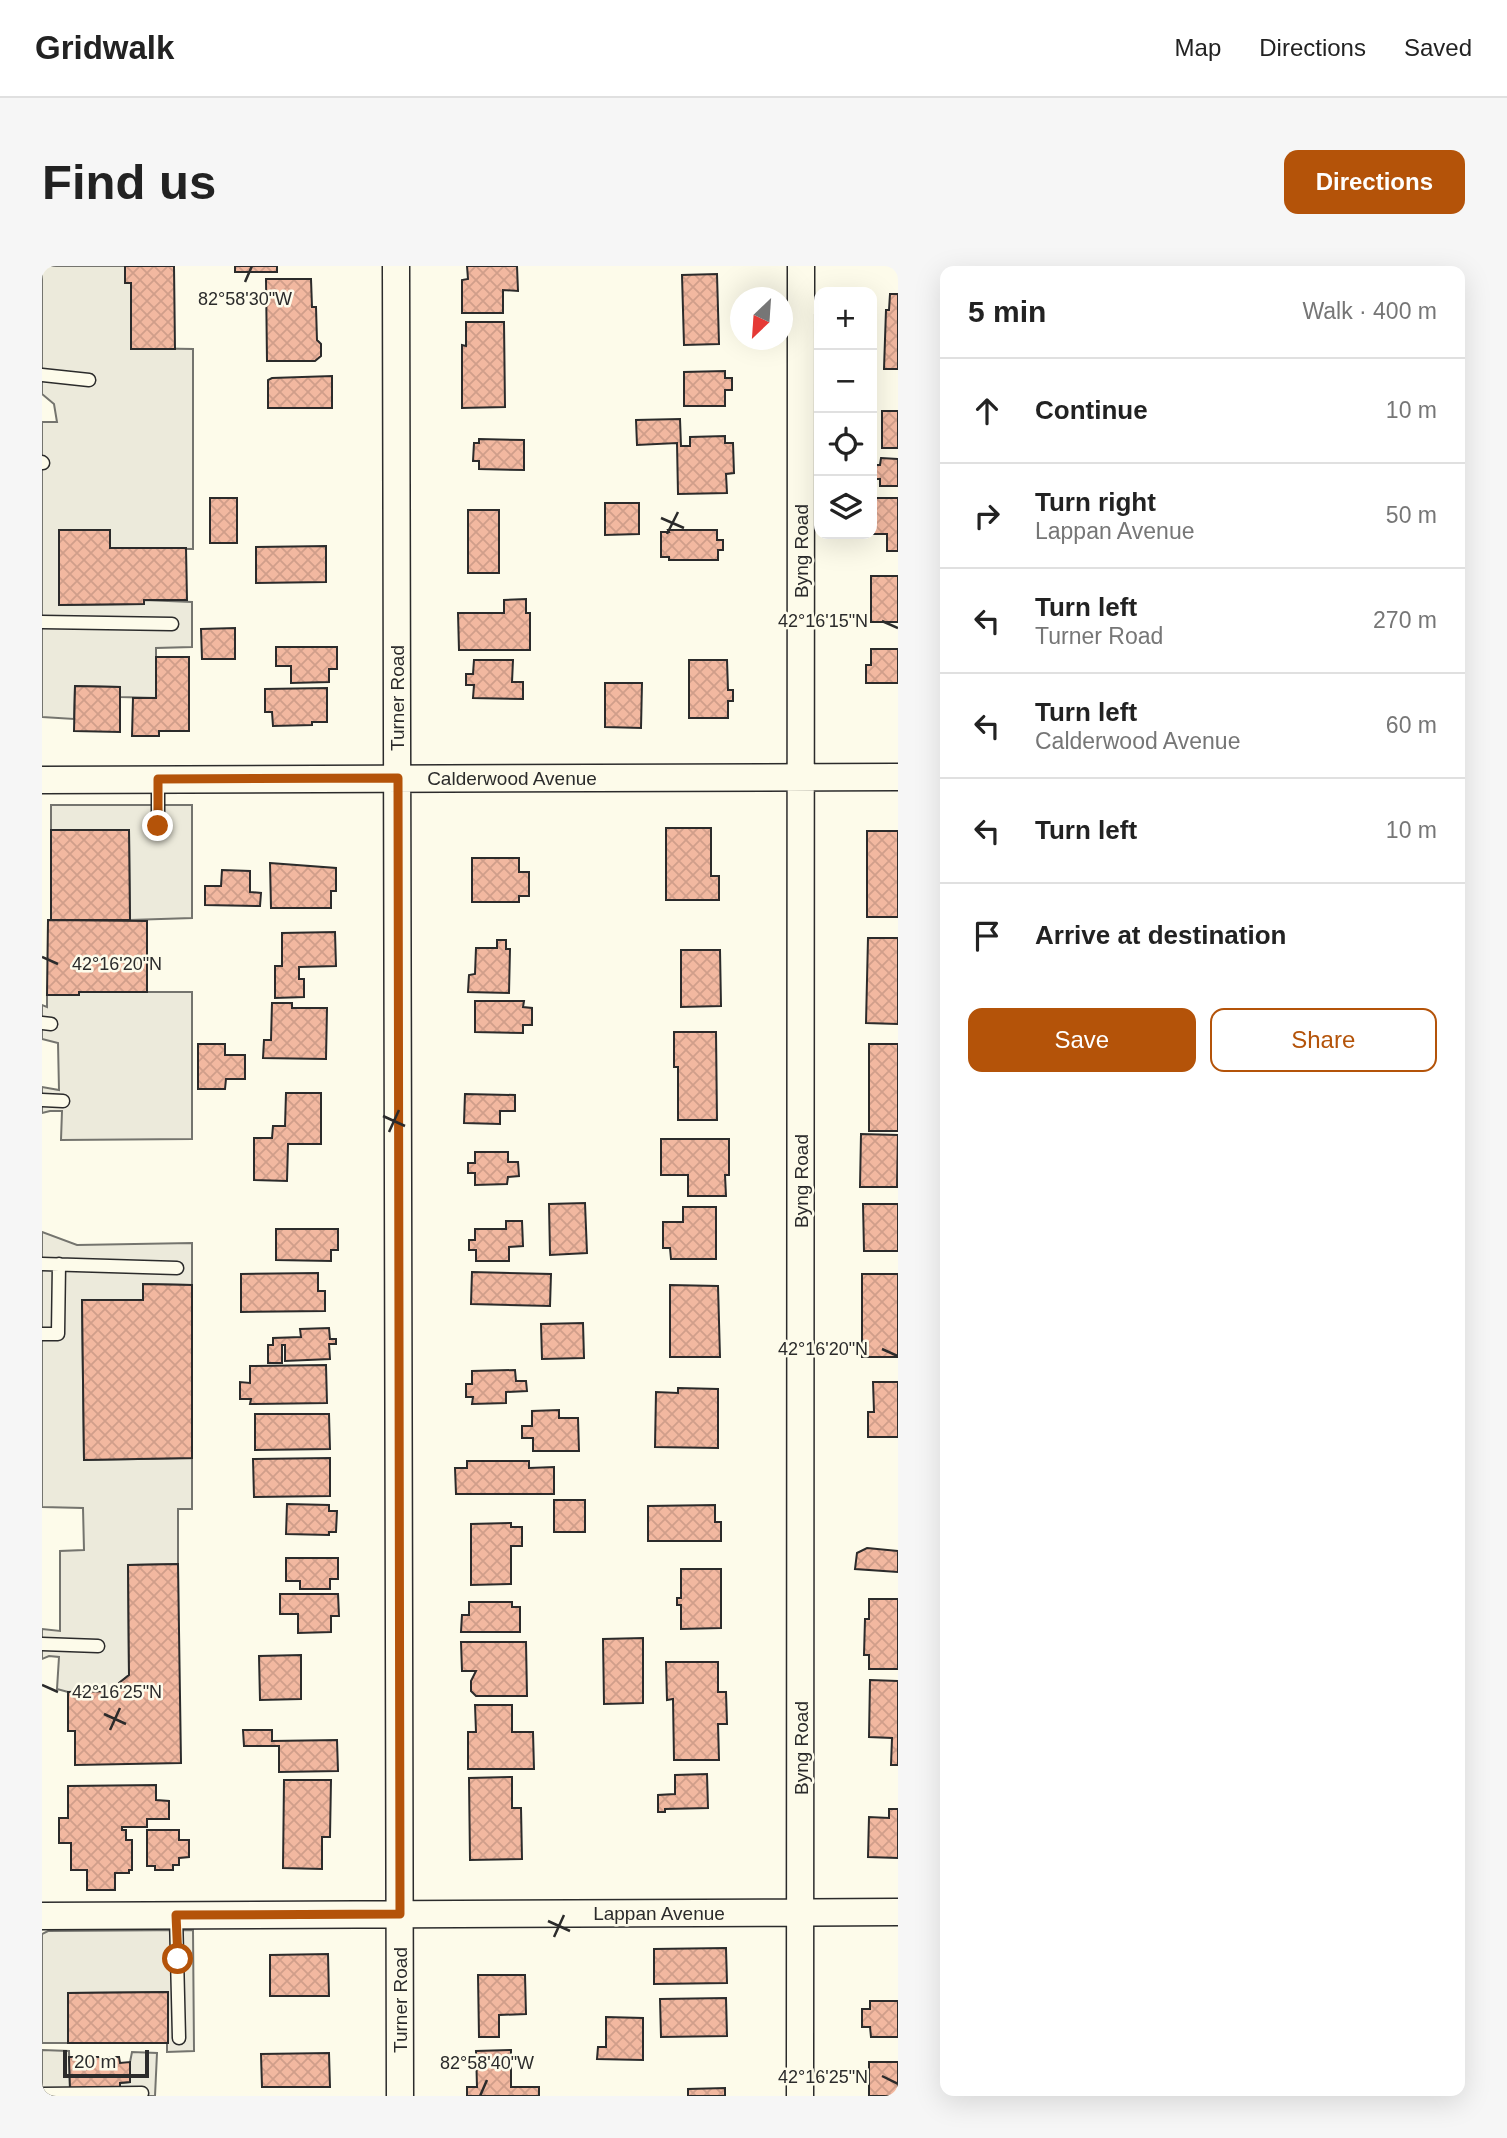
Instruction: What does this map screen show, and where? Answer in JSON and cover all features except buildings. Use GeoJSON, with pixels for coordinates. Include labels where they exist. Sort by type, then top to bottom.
{"type":"FeatureCollection","features":[{"type":"Feature","properties":{"kind":"street","name":"Turner Road"},"geometry":{"type":"LineString","coordinates":[[396,266],[400,2096]]}},
{"type":"Feature","properties":{"kind":"street","name":"Byng Road"},"geometry":{"type":"LineString","coordinates":[[800,2096],[801,266]]}},
{"type":"Feature","properties":{"kind":"street","name":"Calderwood Avenue"},"geometry":{"type":"LineString","coordinates":[[42,780],[898,776]]}},
{"type":"Feature","properties":{"kind":"street","name":"Lappan Avenue"},"geometry":{"type":"LineString","coordinates":[[42,1916],[898,1912]]}},
{"type":"Feature","properties":{"kind":"lane"},"geometry":{"type":"LineString","coordinates":[[42,375],[89,380]]}},
{"type":"Feature","properties":{"kind":"lane"},"geometry":{"type":"LineString","coordinates":[[42,622],[173,624]]}},
{"type":"Feature","properties":{"kind":"lane"},"geometry":{"type":"LineString","coordinates":[[158,779],[158,826]]}},
{"type":"Feature","properties":{"kind":"lane"},"geometry":{"type":"LineString","coordinates":[[42,1100],[63,1101]]}},
{"type":"Feature","properties":{"kind":"lane"},"geometry":{"type":"LineString","coordinates":[[42,1264],[177,1268]]}},
{"type":"Feature","properties":{"kind":"lane"},"geometry":{"type":"LineString","coordinates":[[42,1334],[58,1334],[59,1264]]}},
{"type":"Feature","properties":{"kind":"lane"},"geometry":{"type":"LineString","coordinates":[[42,1644],[98,1646]]}},
{"type":"Feature","properties":{"kind":"lane"},"geometry":{"type":"LineString","coordinates":[[176,1915],[179,2038]]}},
{"type":"Feature","properties":{"kind":"lane"},"geometry":{"type":"LineString","coordinates":[[42,2094],[142,2093]]}},
{"type":"Feature","properties":{"kind":"shaded area"},"geometry":{"type":"Polygon","coordinates":[[[42,266],[125,266],[125,283],[131,283],[131,348],[193,349],[193,549],[110,548],[110,530],[60,530],[60,605],[144,604],[144,600],[192,602],[192,647],[156,648],[156,698],[120,697],[120,687],[75,686],[74,719],[42,717],[42,422],[57,422],[54,404],[42,394],[42,266]]]}},
{"type":"Feature","properties":{"kind":"shaded area"},"geometry":{"type":"Polygon","coordinates":[[[51,805],[192,805],[192,918],[130,920],[129,830],[51,830],[51,805]]]}},
{"type":"Feature","properties":{"kind":"shaded area"},"geometry":{"type":"Polygon","coordinates":[[[79,992],[192,992],[192,1139],[61,1140],[62,1111],[42,1113],[42,1087],[59,1090],[58,1043],[42,1039],[42,1005],[47,1007],[47,995],[79,995],[79,992]]]}},
{"type":"Feature","properties":{"kind":"shaded area"},"geometry":{"type":"Polygon","coordinates":[[[42,1232],[77,1245],[192,1243],[192,1285],[144,1284],[143,1300],[82,1301],[84,1460],[192,1458],[192,1509],[178,1509],[178,1564],[128,1565],[129,1675],[119,1683],[119,1691],[68,1692],[57,1689],[59,1657],[49,1656],[42,1659],[42,1629],[60,1631],[60,1551],[84,1550],[83,1508],[42,1507],[42,1232]]]}},
{"type":"Feature","properties":{"kind":"shaded area"},"geometry":{"type":"Polygon","coordinates":[[[193,1930],[194,2051],[167,2052],[167,1992],[68,1993],[68,2043],[42,2043],[42,1934],[48,1931],[193,1930]]]}},
{"type":"Feature","properties":{"kind":"shaded area"},"geometry":{"type":"Polygon","coordinates":[[[42,2050],[69,2051],[70,2089],[120,2089],[120,2083],[130,2082],[132,2052],[157,2053],[155,2096],[42,2096],[42,2050]]]}},
{"type":"Feature","properties":{"kind":"route"},"geometry":{"type":"LineString","coordinates":[[158,826],[158,779],[398,778],[400,1914],[176,1915],[178,1959]]}}]}
